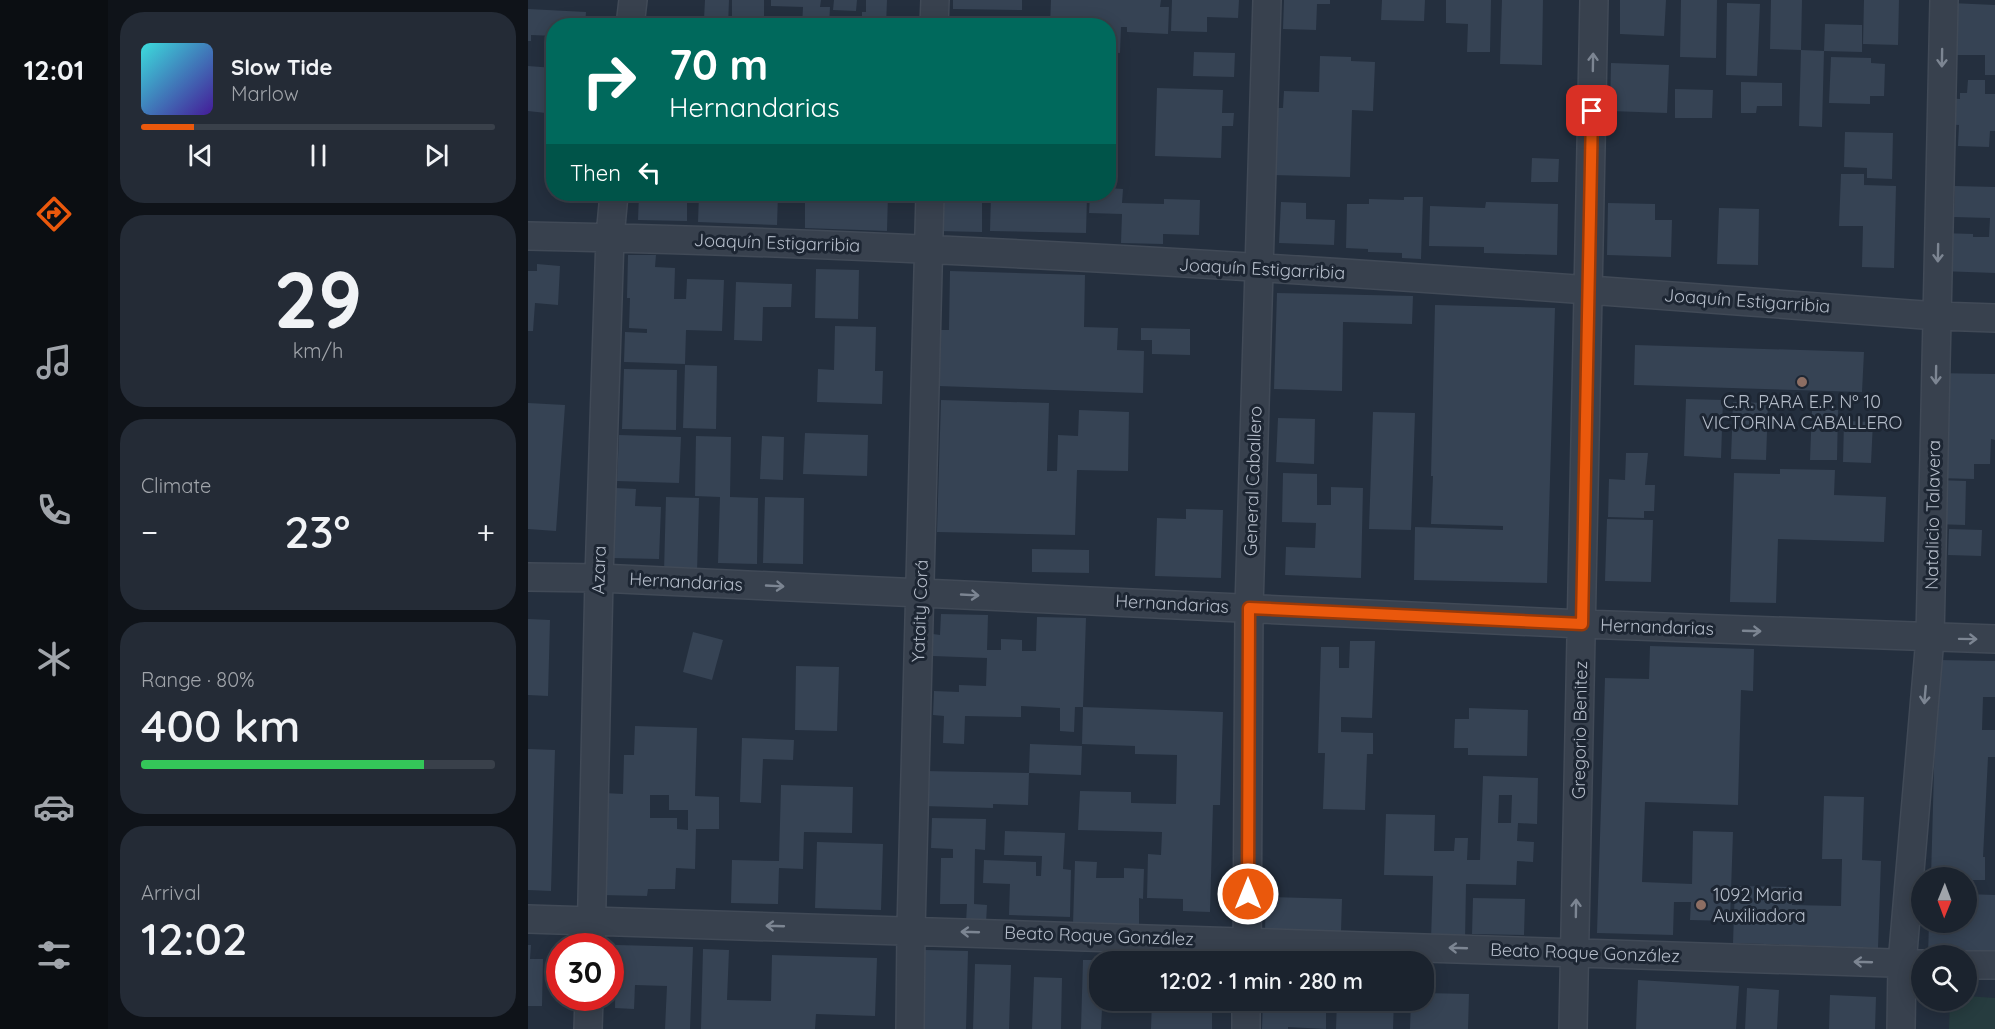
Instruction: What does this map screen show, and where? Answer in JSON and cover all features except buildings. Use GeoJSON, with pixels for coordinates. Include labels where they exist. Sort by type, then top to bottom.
{"type":"FeatureCollection","features":[{"type":"Feature","properties":{"kind":"street"},"geometry":{"type":"LineString","coordinates":[[631,18],[633,0]]}},
{"type":"Feature","properties":{"kind":"street"},"geometry":{"type":"LineString","coordinates":[[934,18],[935,0]]}},
{"type":"Feature","properties":{"kind":"street","name":"General Caballero"},"geometry":{"type":"LineString","coordinates":[[1247,951],[1249,608],[1267,0]]}},
{"type":"Feature","properties":{"kind":"street","name":"Gregorio Benitez"},"geometry":{"type":"LineString","coordinates":[[1573,1029],[1594,0]]}},
{"type":"Feature","properties":{"kind":"street","name":"Natalicio Talavera"},"geometry":{"type":"LineString","coordinates":[[1913,945],[1930,638],[1944,0]]}},
{"type":"Feature","properties":{"kind":"street","name":"Azara"},"geometry":{"type":"LineString","coordinates":[[591,933],[599,578],[610,237],[613,201]]}},
{"type":"Feature","properties":{"kind":"street","name":"Yataity Corá"},"geometry":{"type":"LineString","coordinates":[[910,1029],[930,201]]}},
{"type":"Feature","properties":{"kind":"street","name":"Joaquín Estigarribia"},"geometry":{"type":"LineString","coordinates":[[528,236],[929,249],[1588,289],[1937,316],[1995,318]]}},
{"type":"Feature","properties":{"kind":"street","name":"Hernandarias"},"geometry":{"type":"LineString","coordinates":[[528,577],[599,578],[1582,624],[1995,639]]}},
{"type":"Feature","properties":{"kind":"street","name":"Beato Roque González"},"geometry":{"type":"LineString","coordinates":[[528,919],[587,933]]}},
{"type":"Feature","properties":{"kind":"street","name":"Beato Roque González"},"geometry":{"type":"LineString","coordinates":[[624,934],[911,930],[1247,951]]}},
{"type":"Feature","properties":{"kind":"street","name":"Beato Roque González"},"geometry":{"type":"LineString","coordinates":[[1434,952],[1575,953],[1911,964]]}},
{"type":"Feature","properties":{"kind":"street"},"geometry":{"type":"LineString","coordinates":[[1977,964],[1995,965]]}},
{"type":"Feature","properties":{"kind":"street","name":"Natalicio Talavera"},"geometry":{"type":"LineString","coordinates":[[1901,1029],[1911,970]]}},
{"type":"Feature","properties":{"kind":"street"},"geometry":{"type":"LineString","coordinates":[[588,1029],[589,1011]]}},
{"type":"Feature","properties":{"kind":"street"},"geometry":{"type":"LineString","coordinates":[[1246,1011],[1246,1029]]}},
{"type":"Feature","properties":{"kind":"green space"},"geometry":{"type":"Polygon","coordinates":[[[1977,997],[1995,998],[1995,1029],[1949,1029],[1950,1011],[1977,1011],[1977,997]]]}},
{"type":"Feature","properties":{"kind":"place","name":"C.R. PARA E.P. Nº 10 VICTORINA CABALLERO"},"geometry":{"type":"Point","coordinates":[1802,382]}},
{"type":"Feature","properties":{"kind":"place","name":"1092 Maria Auxiliadora"},"geometry":{"type":"Point","coordinates":[1701,905]}},
{"type":"Feature","properties":{"kind":"route"},"geometry":{"type":"LineString","coordinates":[[1248,894],[1249,608],[1582,624],[1592,111]]}}]}
